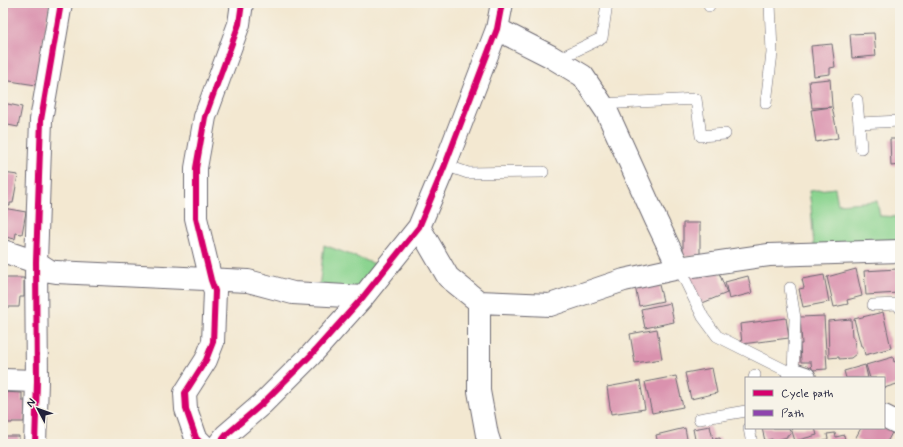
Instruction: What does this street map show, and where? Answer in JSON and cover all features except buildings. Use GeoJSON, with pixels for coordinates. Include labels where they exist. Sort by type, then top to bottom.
{"type":"FeatureCollection","features":[{"type":"Feature","properties":{"kind":"street"},"geometry":{"type":"LineString","coordinates":[[35,444],[37,381],[36,262],[40,120],[61,3]]}},
{"type":"Feature","properties":{"kind":"street"},"geometry":{"type":"LineString","coordinates":[[202,444],[196,438],[186,409],[185,393],[206,360],[213,342],[215,291],[196,218],[196,168],[206,117],[239,24],[242,3]]}},
{"type":"Feature","properties":{"kind":"street"},"geometry":{"type":"LineString","coordinates":[[218,441],[262,404],[311,355],[363,297],[419,227],[498,29],[502,3]]}},
{"type":"Feature","properties":{"kind":"street"},"geometry":{"type":"LineString","coordinates":[[498,29],[550,56],[583,76],[607,112],[679,268]]}},
{"type":"Feature","properties":{"kind":"street"},"geometry":{"type":"LineString","coordinates":[[419,227],[448,277],[479,302],[550,305],[624,280],[679,268],[770,255],[900,251]]}},
{"type":"Feature","properties":{"kind":"street"},"geometry":{"type":"LineString","coordinates":[[3,251],[36,262],[50,271],[56,272],[248,281],[293,293],[363,297]]}},
{"type":"Feature","properties":{"kind":"street"},"geometry":{"type":"LineString","coordinates":[[479,302],[479,391],[490,444]]}},
{"type":"Feature","properties":{"kind":"street"},"geometry":{"type":"LineString","coordinates":[[3,380],[37,381]]}},
{"type":"Feature","properties":{"kind":"street"},"geometry":{"type":"LineString","coordinates":[[885,416],[900,424]]}},
{"type":"Feature","properties":{"kind":"lane"},"geometry":{"type":"LineString","coordinates":[[556,60],[602,38],[607,3]]}},
{"type":"Feature","properties":{"kind":"lane"},"geometry":{"type":"LineString","coordinates":[[766,103],[772,53],[770,3]]}},
{"type":"Feature","properties":{"kind":"lane"},"geometry":{"type":"LineString","coordinates":[[601,104],[696,99],[702,136],[725,134]]}},
{"type":"Feature","properties":{"kind":"lane"},"geometry":{"type":"LineString","coordinates":[[857,100],[861,148]]}},
{"type":"Feature","properties":{"kind":"lane"},"geometry":{"type":"LineString","coordinates":[[859,123],[900,121]]}},
{"type":"Feature","properties":{"kind":"lane"},"geometry":{"type":"LineString","coordinates":[[445,165],[468,174],[543,172]]}},
{"type":"Feature","properties":{"kind":"lane"},"geometry":{"type":"LineString","coordinates":[[679,268],[703,317],[717,336],[799,376],[795,318],[790,288]]}},
{"type":"Feature","properties":{"kind":"lane"},"geometry":{"type":"LineString","coordinates":[[872,305],[899,304],[900,308]]}},
{"type":"Feature","properties":{"kind":"lane"},"geometry":{"type":"LineString","coordinates":[[699,419],[745,411]]}},
{"type":"Feature","properties":{"kind":"lane"},"geometry":{"type":"LineString","coordinates":[[749,429],[752,444]]}},
{"type":"Feature","properties":{"kind":"green space"},"geometry":{"type":"Polygon","coordinates":[[[835,188],[838,204],[877,201],[880,216],[900,217],[899,246],[814,247],[809,191],[835,188]]]}},
{"type":"Feature","properties":{"kind":"green space"},"geometry":{"type":"Polygon","coordinates":[[[324,245],[378,265],[363,289],[319,289],[324,245]]]}},
{"type":"Feature","properties":{"kind":"cycle path"},"geometry":{"type":"LineString","coordinates":[[35,444],[37,381],[36,262],[41,120],[61,3]]}},
{"type":"Feature","properties":{"kind":"cycle path"},"geometry":{"type":"LineString","coordinates":[[202,444],[196,438],[186,409],[185,393],[206,360],[213,342],[215,291],[196,218],[196,168],[205,117],[239,24],[242,3]]}},
{"type":"Feature","properties":{"kind":"cycle path"},"geometry":{"type":"LineString","coordinates":[[219,444],[226,435],[262,404],[311,355],[363,297],[419,227],[445,165],[497,29],[502,3]]}}]}
